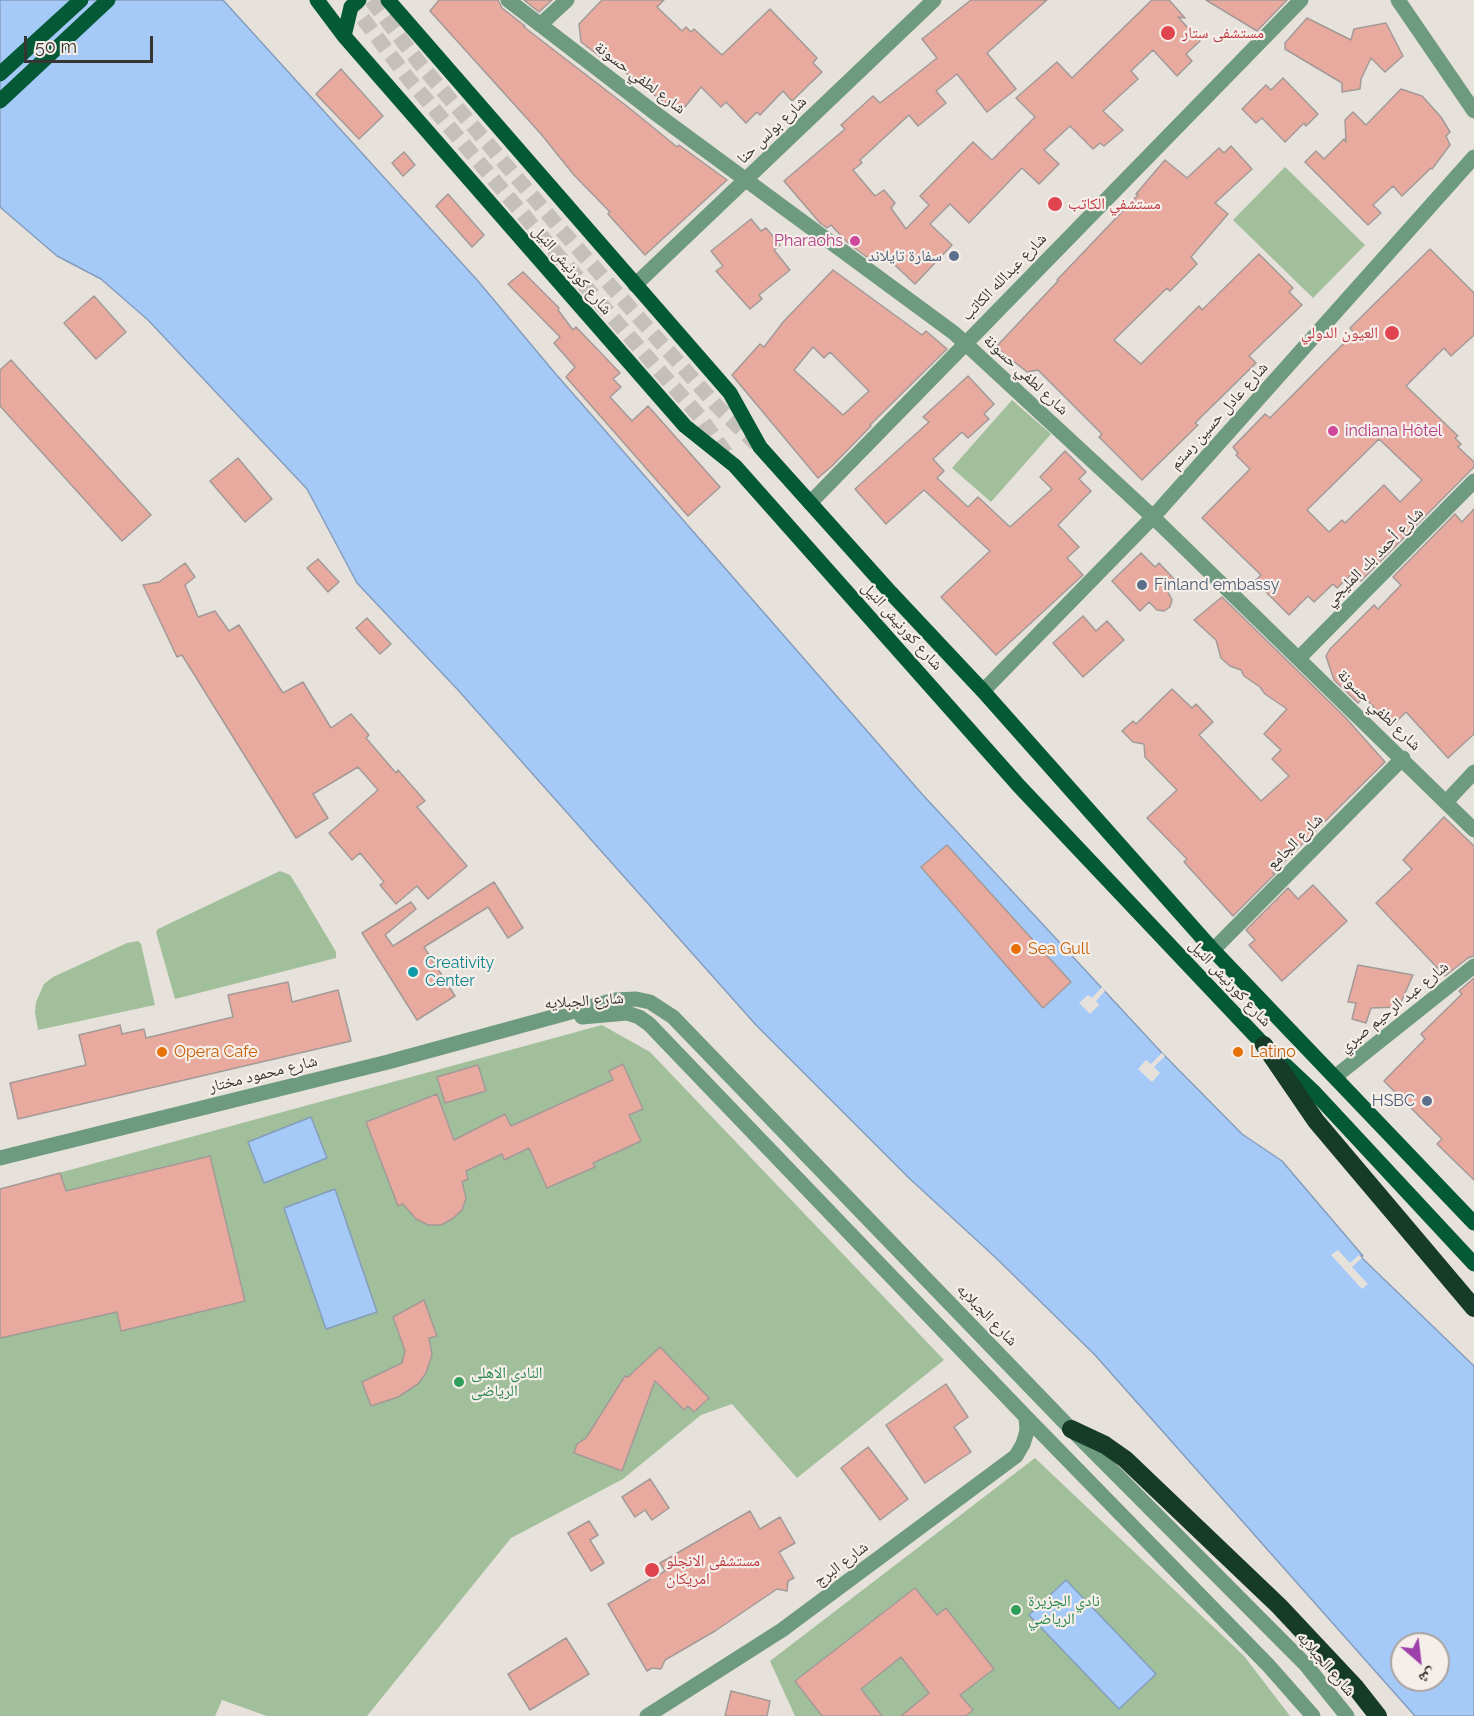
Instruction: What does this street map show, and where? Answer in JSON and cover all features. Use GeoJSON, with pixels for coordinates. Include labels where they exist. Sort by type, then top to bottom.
{"type":"FeatureCollection","features":[{"type":"Feature","properties":{"kind":"highway"},"geometry":{"type":"LineString","coordinates":[[1264,1045],[1316,1121],[1474,1308]]}},
{"type":"Feature","properties":{"kind":"highway"},"geometry":{"type":"LineString","coordinates":[[1071,1428],[1105,1445],[1125,1459],[1279,1606],[1356,1688],[1378,1716]]}},
{"type":"Feature","properties":{"kind":"main road"},"geometry":{"type":"LineString","coordinates":[[0,74],[81,0]]}},
{"type":"Feature","properties":{"kind":"main road"},"geometry":{"type":"LineString","coordinates":[[0,101],[108,0]]}},
{"type":"Feature","properties":{"kind":"main road","name":"شارع كورنيش النيل"},"geometry":{"type":"LineString","coordinates":[[317,0],[344,36],[685,426],[735,466],[1019,786],[1264,1045],[1315,1093],[1474,1264]]}},
{"type":"Feature","properties":{"kind":"main road"},"geometry":{"type":"LineString","coordinates":[[344,36],[351,7],[359,0]]}},
{"type":"Feature","properties":{"kind":"main road","name":"شارع كورنيش النيل"},"geometry":{"type":"LineString","coordinates":[[388,0],[730,393],[760,447],[983,691],[1214,950],[1474,1222]]}},
{"type":"Feature","properties":{"kind":"street","name":"شارع لطفي حسونة"},"geometry":{"type":"LineString","coordinates":[[508,0],[746,180],[954,333],[1153,517],[1403,758],[1474,830]]}},
{"type":"Feature","properties":{"kind":"street"},"geometry":{"type":"LineString","coordinates":[[540,24],[567,0]]}},
{"type":"Feature","properties":{"kind":"street","name":"شارع بولس حنا"},"geometry":{"type":"LineString","coordinates":[[635,285],[934,0]]}},
{"type":"Feature","properties":{"kind":"street","name":"شارع عبدالله الكاتب"},"geometry":{"type":"LineString","coordinates":[[810,503],[1300,0]]}},
{"type":"Feature","properties":{"kind":"street"},"geometry":{"type":"LineString","coordinates":[[1398,0],[1474,111]]}},
{"type":"Feature","properties":{"kind":"street","name":"شارع عادل حسين رستم"},"geometry":{"type":"LineString","coordinates":[[983,691],[1153,517],[1474,157]]}},
{"type":"Feature","properties":{"kind":"street","name":"شارع أحمد بك المليجي"},"geometry":{"type":"LineString","coordinates":[[1299,658],[1474,481]]}},
{"type":"Feature","properties":{"kind":"street","name":"شارع الجامع"},"geometry":{"type":"LineString","coordinates":[[1214,950],[1403,758]]}},
{"type":"Feature","properties":{"kind":"street"},"geometry":{"type":"LineString","coordinates":[[1446,801],[1474,772]]}},
{"type":"Feature","properties":{"kind":"street","name":"شارع عبد الرحيم صبري"},"geometry":{"type":"LineString","coordinates":[[1336,1076],[1474,966]]}},
{"type":"Feature","properties":{"kind":"street","name":"شارع الجبلايه"},"geometry":{"type":"LineString","coordinates":[[535,1023],[615,1000],[636,999],[662,1008],[682,1025],[1071,1428],[1306,1665],[1347,1716]]}},
{"type":"Feature","properties":{"kind":"street","name":"شارع الجبلايه"},"geometry":{"type":"LineString","coordinates":[[535,1023],[627,1013],[649,1024],[1026,1417],[1268,1665],[1313,1716]]}},
{"type":"Feature","properties":{"kind":"street","name":"شارع محمود مختار"},"geometry":{"type":"LineString","coordinates":[[0,1158],[388,1062],[535,1023]]}},
{"type":"Feature","properties":{"kind":"street","name":"شارع البرج"},"geometry":{"type":"LineString","coordinates":[[647,1716],[782,1630],[1016,1456],[1027,1431],[1026,1417]]}},
{"type":"Feature","properties":{"kind":"green space"},"geometry":{"type":"Polygon","coordinates":[[[1285,167],[1365,245],[1313,298],[1233,220],[1285,167]]]}},
{"type":"Feature","properties":{"kind":"green space"},"geometry":{"type":"Polygon","coordinates":[[[1012,400],[1051,434],[991,502],[952,468],[1012,400]]]}},
{"type":"Feature","properties":{"kind":"green space"},"geometry":{"type":"Polygon","coordinates":[[[280,871],[290,875],[336,952],[336,958],[175,999],[156,932],[158,929],[280,871]]]}},
{"type":"Feature","properties":{"kind":"green space"},"geometry":{"type":"Polygon","coordinates":[[[138,941],[141,944],[155,1005],[38,1030],[36,1002],[44,984],[53,977],[127,943],[138,941]]]}},
{"type":"Feature","properties":{"kind":"green space","name":"النادى الاهلى الرياضى"},"geometry":{"type":"Polygon","coordinates":[[[602,1025],[650,1052],[944,1360],[797,1478],[732,1404],[701,1415],[623,1479],[511,1538],[367,1716],[267,1716],[222,1700],[215,1716],[0,1716],[0,1189],[602,1025]]]}},
{"type":"Feature","properties":{"kind":"green space","name":"نادي الجزيرة الرياضي"},"geometry":{"type":"Polygon","coordinates":[[[1035,1458],[1244,1656],[1290,1716],[795,1716],[770,1661],[1035,1458]]]}},
{"type":"Feature","properties":{"kind":"water"},"geometry":{"type":"Polygon","coordinates":[[[0,0],[223,0],[478,281],[554,372],[922,794],[1162,1053],[1242,1134],[1282,1161],[1363,1256],[1360,1256],[1474,1366],[1474,1716],[1415,1716],[1394,1692],[1450,1692],[1450,1632],[1390,1632],[1390,1688],[1095,1355],[995,1257],[910,1179],[756,1025],[458,690],[357,583],[307,489],[148,320],[101,279],[57,256],[0,207],[0,0]]]}},
{"type":"Feature","properties":{"kind":"water"},"geometry":{"type":"Polygon","coordinates":[[[311,1117],[327,1158],[264,1183],[248,1142],[311,1117]]]}},
{"type":"Feature","properties":{"kind":"water"},"geometry":{"type":"Polygon","coordinates":[[[335,1189],[377,1312],[326,1329],[284,1208],[335,1189]]]}},
{"type":"Feature","properties":{"kind":"water"},"geometry":{"type":"Polygon","coordinates":[[[1066,1580],[1156,1674],[1119,1709],[1029,1615],[1066,1580]]]}},
{"type":"Feature","properties":{"kind":"pier"},"geometry":{"type":"Polygon","coordinates":[[[1102,987],[1105,991],[1096,1001],[1099,1005],[1090,1014],[1079,1003],[1088,995],[1092,998],[1102,987]]]}},
{"type":"Feature","properties":{"kind":"pier"},"geometry":{"type":"Polygon","coordinates":[[[1162,1053],[1165,1056],[1154,1067],[1160,1073],[1152,1082],[1138,1069],[1146,1060],[1151,1064],[1162,1053]]]}},
{"type":"Feature","properties":{"kind":"pier"},"geometry":{"type":"Polygon","coordinates":[[[1338,1250],[1350,1263],[1359,1255],[1362,1258],[1352,1267],[1368,1284],[1362,1289],[1331,1255],[1338,1250]]]}},
{"type":"Feature","properties":{"kind":"building"},"geometry":{"type":"Polygon","coordinates":[[[439,0],[498,0],[502,8],[524,27],[677,147],[679,145],[727,180],[645,255],[608,214],[610,212],[574,175],[541,134],[430,11],[439,0]]]}},
{"type":"Feature","properties":{"kind":"building"},"geometry":{"type":"Polygon","coordinates":[[[524,0],[552,0],[539,12],[524,0]]]}},
{"type":"Feature","properties":{"kind":"building"},"geometry":{"type":"Polygon","coordinates":[[[602,0],[664,0],[657,7],[682,31],[686,27],[691,32],[694,29],[722,55],[770,9],[817,58],[813,63],[822,72],[792,101],[783,91],[760,115],[757,112],[746,123],[726,102],[721,107],[701,87],[685,107],[681,104],[675,111],[608,59],[606,61],[581,42],[579,24],[602,0]]]}},
{"type":"Feature","properties":{"kind":"building"},"geometry":{"type":"Polygon","coordinates":[[[971,0],[1047,0],[987,53],[1016,89],[987,112],[957,74],[936,91],[946,103],[918,126],[909,115],[860,160],[862,163],[853,170],[875,196],[884,190],[895,203],[891,208],[906,229],[929,205],[920,196],[973,142],[992,160],[1035,117],[1016,98],[1057,62],[1072,78],[1152,0],[1169,0],[1185,18],[1178,17],[1200,41],[1186,54],[1192,61],[1177,76],[1153,50],[1131,71],[1138,79],[1103,111],[1123,130],[1104,146],[1100,143],[1093,149],[1070,126],[1044,150],[1059,164],[1039,184],[1022,168],[969,223],[950,204],[930,224],[952,245],[915,284],[881,252],[872,261],[848,243],[831,225],[827,228],[820,223],[784,181],[845,129],[841,125],[873,96],[880,103],[937,58],[922,39],[971,0]]]}},
{"type":"Feature","properties":{"kind":"building"},"geometry":{"type":"Polygon","coordinates":[[[1206,0],[1287,0],[1257,31],[1206,0]]]}},
{"type":"Feature","properties":{"kind":"building"},"geometry":{"type":"Polygon","coordinates":[[[1307,18],[1351,40],[1354,29],[1386,23],[1403,56],[1385,72],[1371,58],[1361,79],[1360,89],[1342,92],[1342,83],[1285,49],[1285,43],[1307,18]]]}},
{"type":"Feature","properties":{"kind":"building"},"geometry":{"type":"Polygon","coordinates":[[[341,69],[383,116],[359,139],[316,94],[341,69]]]}},
{"type":"Feature","properties":{"kind":"building"},"geometry":{"type":"Polygon","coordinates":[[[1283,78],[1318,114],[1306,126],[1304,123],[1285,142],[1262,118],[1256,123],[1242,109],[1266,85],[1271,90],[1283,78]]]}},
{"type":"Feature","properties":{"kind":"building"},"geometry":{"type":"Polygon","coordinates":[[[1401,89],[1422,96],[1441,117],[1450,132],[1446,136],[1450,145],[1432,169],[1402,196],[1393,186],[1373,205],[1381,213],[1368,225],[1305,162],[1316,151],[1324,159],[1344,139],[1346,142],[1345,120],[1353,112],[1366,125],[1401,89]]]}},
{"type":"Feature","properties":{"kind":"building"},"geometry":{"type":"Polygon","coordinates":[[[1231,146],[1252,169],[1215,203],[1228,214],[1191,257],[1197,264],[1170,291],[1167,288],[1114,340],[1141,364],[1199,306],[1202,310],[1259,254],[1293,288],[1289,292],[1302,305],[1249,356],[1256,363],[1195,423],[1198,425],[1142,480],[1099,437],[1102,434],[1038,370],[1027,372],[996,347],[1138,195],[1136,194],[1165,160],[1187,178],[1219,148],[1224,153],[1231,146]]]}},
{"type":"Feature","properties":{"kind":"building"},"geometry":{"type":"Polygon","coordinates":[[[404,152],[415,165],[403,176],[392,163],[404,152]]]}},
{"type":"Feature","properties":{"kind":"building"},"geometry":{"type":"Polygon","coordinates":[[[448,194],[484,235],[472,247],[436,206],[448,194]]]}},
{"type":"Feature","properties":{"kind":"building"},"geometry":{"type":"Polygon","coordinates":[[[751,219],[761,231],[766,228],[780,245],[774,250],[790,270],[759,295],[762,299],[750,309],[716,271],[723,266],[711,251],[751,219]]]}},
{"type":"Feature","properties":{"kind":"building"},"geometry":{"type":"Polygon","coordinates":[[[1430,249],[1474,293],[1474,335],[1451,356],[1444,348],[1406,386],[1458,436],[1455,438],[1461,444],[1458,447],[1474,462],[1474,467],[1361,581],[1353,573],[1337,588],[1333,584],[1314,602],[1308,596],[1289,615],[1255,581],[1261,575],[1202,518],[1250,469],[1236,455],[1238,453],[1233,447],[1265,414],[1270,418],[1354,333],[1350,328],[1430,249]],[[1379,439],[1307,510],[1329,532],[1342,520],[1345,523],[1384,485],[1400,502],[1422,480],[1379,439]]]}},
{"type":"Feature","properties":{"kind":"building"},"geometry":{"type":"Polygon","coordinates":[[[833,270],[922,335],[926,331],[947,349],[818,478],[732,375],[760,344],[764,347],[784,321],[833,270]],[[813,347],[794,370],[843,415],[869,391],[830,352],[824,358],[813,347]]]}},
{"type":"Feature","properties":{"kind":"building"},"geometry":{"type":"Polygon","coordinates":[[[523,272],[559,308],[558,310],[573,330],[576,327],[620,373],[613,379],[621,387],[610,397],[632,421],[648,406],[720,487],[688,516],[566,377],[575,367],[554,343],[560,337],[508,284],[523,272]]]}},
{"type":"Feature","properties":{"kind":"building"},"geometry":{"type":"Polygon","coordinates":[[[94,296],[126,332],[96,359],[64,323],[94,296]]]}},
{"type":"Feature","properties":{"kind":"building"},"geometry":{"type":"Polygon","coordinates":[[[11,360],[151,515],[122,541],[0,406],[0,370],[11,360]]]}},
{"type":"Feature","properties":{"kind":"building"},"geometry":{"type":"Polygon","coordinates":[[[968,376],[994,404],[984,414],[989,419],[968,438],[962,432],[933,459],[944,471],[937,478],[968,507],[978,497],[1010,527],[1052,489],[1040,477],[1065,451],[1086,472],[1079,479],[1091,491],[1058,525],[1079,547],[1067,558],[1083,575],[996,655],[941,597],[990,551],[924,490],[886,524],[855,489],[929,422],[923,417],[968,376]]]}},
{"type":"Feature","properties":{"kind":"building"},"geometry":{"type":"Polygon","coordinates":[[[238,458],[272,499],[245,522],[210,481],[238,458]]]}},
{"type":"Feature","properties":{"kind":"building"},"geometry":{"type":"Polygon","coordinates":[[[1474,509],[1474,734],[1448,758],[1406,712],[1392,726],[1364,697],[1358,703],[1334,680],[1326,656],[1330,649],[1374,605],[1378,609],[1401,585],[1393,577],[1455,514],[1462,522],[1474,509]]]}},
{"type":"Feature","properties":{"kind":"building","name":"Finland embassy"},"geometry":{"type":"Polygon","coordinates":[[[1141,553],[1155,567],[1159,563],[1175,580],[1166,588],[1172,600],[1170,607],[1164,611],[1157,610],[1149,602],[1140,611],[1112,581],[1141,553]]]}},
{"type":"Feature","properties":{"kind":"building"},"geometry":{"type":"Polygon","coordinates":[[[318,559],[339,582],[328,592],[307,568],[318,559]]]}},
{"type":"Feature","properties":{"kind":"building"},"geometry":{"type":"Polygon","coordinates":[[[185,563],[195,577],[185,585],[198,617],[215,611],[229,631],[239,625],[283,693],[303,682],[331,728],[351,714],[369,735],[366,738],[396,773],[398,770],[425,801],[417,807],[467,866],[428,899],[417,886],[396,904],[380,885],[384,882],[360,853],[352,860],[329,833],[378,790],[358,767],[313,794],[328,818],[296,838],[182,655],[177,657],[143,585],[159,582],[185,563]]]}},
{"type":"Feature","properties":{"kind":"building"},"geometry":{"type":"Polygon","coordinates":[[[1222,597],[1345,717],[1385,762],[1233,916],[1184,862],[1187,859],[1147,818],[1177,790],[1145,757],[1144,744],[1133,742],[1122,731],[1133,721],[1136,724],[1172,689],[1192,708],[1196,704],[1213,722],[1199,735],[1261,801],[1289,776],[1272,759],[1281,750],[1264,734],[1287,709],[1265,694],[1260,687],[1244,676],[1241,670],[1230,666],[1221,658],[1216,640],[1194,620],[1222,597]]]}},
{"type":"Feature","properties":{"kind":"building"},"geometry":{"type":"Polygon","coordinates":[[[1083,616],[1096,631],[1107,621],[1124,640],[1083,677],[1053,643],[1083,616]]]}},
{"type":"Feature","properties":{"kind":"building"},"geometry":{"type":"Polygon","coordinates":[[[367,618],[391,644],[380,654],[356,628],[367,618]]]}},
{"type":"Feature","properties":{"kind":"building"},"geometry":{"type":"Polygon","coordinates":[[[1444,817],[1474,846],[1474,956],[1445,976],[1376,903],[1412,869],[1403,860],[1444,817]]]}},
{"type":"Feature","properties":{"kind":"building","name":"Sea Gull"},"geometry":{"type":"Polygon","coordinates":[[[947,845],[1071,982],[1043,1008],[921,867],[947,845]]]}},
{"type":"Feature","properties":{"kind":"building","name":"Creativity Center"},"geometry":{"type":"Polygon","coordinates":[[[494,882],[523,928],[508,938],[488,907],[424,947],[455,996],[417,1020],[362,933],[411,902],[416,909],[385,935],[393,946],[494,882]]]}},
{"type":"Feature","properties":{"kind":"building"},"geometry":{"type":"Polygon","coordinates":[[[1313,885],[1347,921],[1282,981],[1249,945],[1255,940],[1246,930],[1288,888],[1298,899],[1313,885]]]}},
{"type":"Feature","properties":{"kind":"building"},"geometry":{"type":"Polygon","coordinates":[[[1358,965],[1413,975],[1399,1007],[1371,1008],[1366,1023],[1352,1019],[1356,1003],[1348,1002],[1358,965]]]}},
{"type":"Feature","properties":{"kind":"building"},"geometry":{"type":"Polygon","coordinates":[[[1474,978],[1474,1180],[1437,1144],[1442,1139],[1384,1081],[1425,1039],[1421,1034],[1462,994],[1459,991],[1474,978]]]}},
{"type":"Feature","properties":{"kind":"building"},"geometry":{"type":"Polygon","coordinates":[[[288,982],[292,1002],[338,990],[351,1041],[18,1119],[10,1083],[86,1065],[79,1035],[120,1025],[122,1034],[144,1029],[146,1038],[233,1017],[228,995],[288,982]]]}},
{"type":"Feature","properties":{"kind":"building"},"geometry":{"type":"Polygon","coordinates":[[[623,1064],[643,1109],[629,1115],[641,1141],[593,1163],[595,1167],[547,1188],[529,1148],[504,1160],[502,1154],[466,1171],[468,1179],[462,1182],[466,1198],[462,1210],[441,1225],[428,1225],[416,1219],[403,1204],[398,1206],[366,1122],[437,1094],[454,1140],[505,1114],[511,1126],[613,1080],[609,1071],[623,1064]]]}},
{"type":"Feature","properties":{"kind":"building"},"geometry":{"type":"Polygon","coordinates":[[[478,1065],[486,1091],[445,1103],[437,1077],[478,1065]]]}},
{"type":"Feature","properties":{"kind":"building"},"geometry":{"type":"Polygon","coordinates":[[[210,1156],[245,1301],[121,1331],[117,1312],[0,1338],[0,1189],[60,1173],[66,1191],[210,1156]]]}},
{"type":"Feature","properties":{"kind":"building"},"geometry":{"type":"Polygon","coordinates":[[[424,1300],[437,1336],[429,1338],[432,1355],[426,1373],[418,1384],[398,1397],[371,1406],[362,1382],[402,1363],[405,1351],[393,1317],[424,1300]]]}},
{"type":"Feature","properties":{"kind":"building"},"geometry":{"type":"Polygon","coordinates":[[[660,1347],[709,1398],[694,1412],[688,1406],[684,1410],[655,1381],[622,1471],[574,1453],[577,1444],[586,1438],[625,1376],[628,1377],[660,1347]]]}},
{"type":"Feature","properties":{"kind":"building"},"geometry":{"type":"Polygon","coordinates":[[[946,1384],[968,1417],[954,1427],[971,1452],[925,1483],[886,1425],[946,1384]]]}},
{"type":"Feature","properties":{"kind":"building"},"geometry":{"type":"Polygon","coordinates":[[[868,1447],[908,1499],[880,1520],[841,1468],[868,1447]]]}},
{"type":"Feature","properties":{"kind":"building"},"geometry":{"type":"Polygon","coordinates":[[[650,1479],[669,1508],[652,1520],[645,1510],[635,1517],[622,1497],[650,1479]]]}},
{"type":"Feature","properties":{"kind":"building"},"geometry":{"type":"Polygon","coordinates":[[[750,1511],[760,1529],[780,1517],[795,1543],[779,1552],[794,1578],[788,1581],[787,1591],[777,1589],[715,1631],[665,1660],[661,1669],[652,1668],[647,1671],[608,1604],[665,1571],[660,1563],[750,1511]]]}},
{"type":"Feature","properties":{"kind":"building"},"geometry":{"type":"Polygon","coordinates":[[[589,1521],[598,1535],[590,1540],[604,1563],[591,1571],[568,1533],[589,1521]]]}},
{"type":"Feature","properties":{"kind":"building"},"geometry":{"type":"Polygon","coordinates":[[[915,1588],[937,1615],[946,1608],[994,1669],[960,1695],[973,1710],[966,1716],[901,1716],[929,1693],[901,1657],[861,1689],[882,1716],[822,1716],[795,1681],[915,1588]]]}},
{"type":"Feature","properties":{"kind":"building"},"geometry":{"type":"Polygon","coordinates":[[[566,1638],[589,1674],[530,1710],[508,1674],[566,1638]]]}},
{"type":"Feature","properties":{"kind":"building"},"geometry":{"type":"Polygon","coordinates":[[[731,1691],[770,1701],[767,1716],[725,1716],[731,1691]]]}},
{"type":"Feature","properties":{"kind":"tunnel"},"geometry":{"type":"LineString","coordinates":[[349,0],[407,77],[543,238],[700,417],[730,459]]}},
{"type":"Feature","properties":{"kind":"tunnel"},"geometry":{"type":"LineString","coordinates":[[371,0],[421,65],[557,225],[716,405],[756,444]]}},
{"type":"Feature","properties":{"kind":"place","name":"مستشفى ستار"},"geometry":{"type":"Point","coordinates":[1168,33]}},
{"type":"Feature","properties":{"kind":"place","name":"مستشفي الكاتب"},"geometry":{"type":"Point","coordinates":[1055,204]}},
{"type":"Feature","properties":{"kind":"place","name":"Pharaohs"},"geometry":{"type":"Point","coordinates":[855,241]}},
{"type":"Feature","properties":{"kind":"place","name":"سفارة تايلاند"},"geometry":{"type":"Point","coordinates":[954,256]}},
{"type":"Feature","properties":{"kind":"place","name":"العيون الدولي"},"geometry":{"type":"Point","coordinates":[1392,333]}},
{"type":"Feature","properties":{"kind":"place","name":"indiana Hôtel"},"geometry":{"type":"Point","coordinates":[1333,431]}},
{"type":"Feature","properties":{"kind":"place","name":"Finland embassy"},"geometry":{"type":"Point","coordinates":[1142,585]}},
{"type":"Feature","properties":{"kind":"place","name":"Sea Gull"},"geometry":{"type":"Point","coordinates":[1016,949]}},
{"type":"Feature","properties":{"kind":"place","name":"Creativity Center"},"geometry":{"type":"Point","coordinates":[413,972]}},
{"type":"Feature","properties":{"kind":"place","name":"Opera Cafe"},"geometry":{"type":"Point","coordinates":[162,1052]}},
{"type":"Feature","properties":{"kind":"place","name":"Latino"},"geometry":{"type":"Point","coordinates":[1238,1052]}},
{"type":"Feature","properties":{"kind":"place","name":"HSBC"},"geometry":{"type":"Point","coordinates":[1427,1101]}},
{"type":"Feature","properties":{"kind":"place","name":"النادى الاهلى الرياضى"},"geometry":{"type":"Point","coordinates":[459,1382]}},
{"type":"Feature","properties":{"kind":"place","name":"مستشفى الانجلو امريكان"},"geometry":{"type":"Point","coordinates":[652,1570]}},
{"type":"Feature","properties":{"kind":"place","name":"نادي الجزيرة الرياضي"},"geometry":{"type":"Point","coordinates":[1016,1610]}}]}
